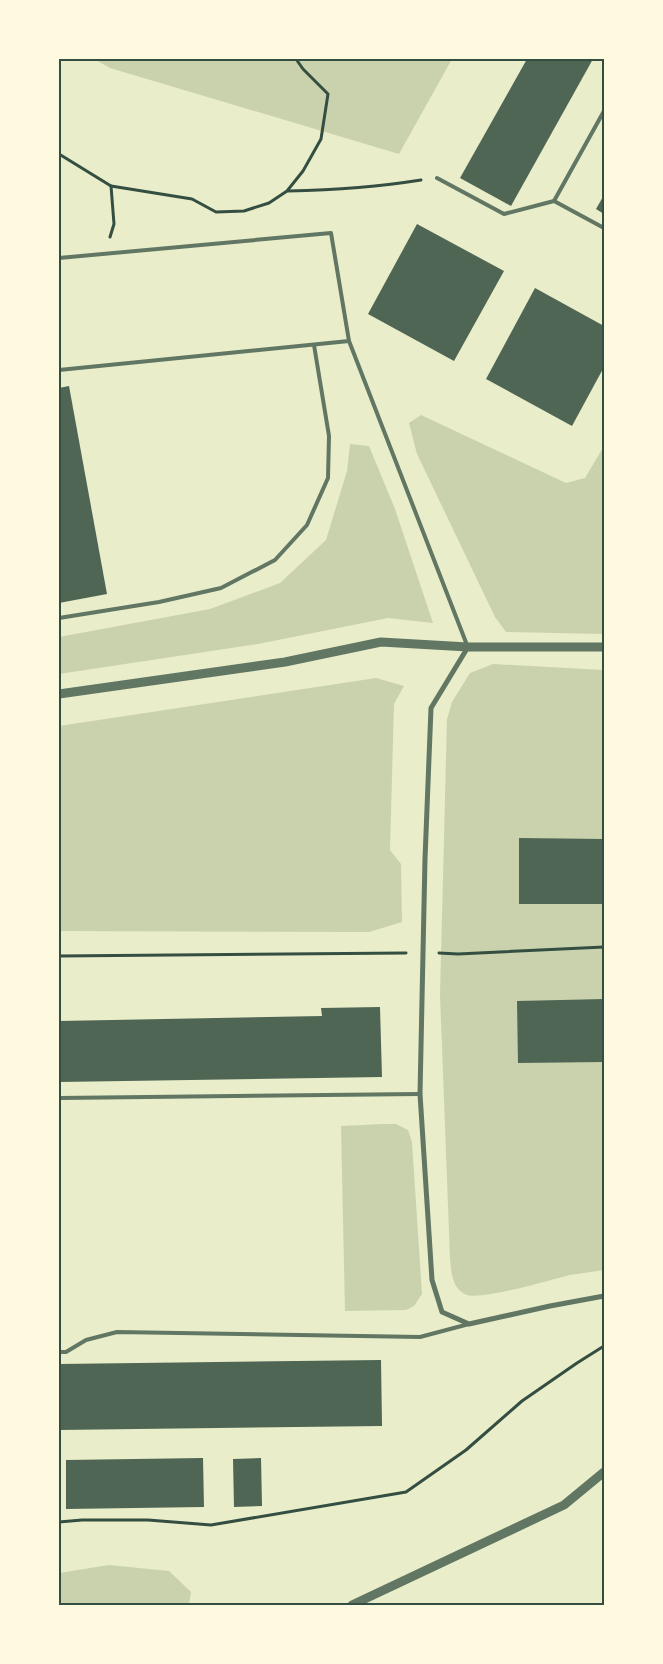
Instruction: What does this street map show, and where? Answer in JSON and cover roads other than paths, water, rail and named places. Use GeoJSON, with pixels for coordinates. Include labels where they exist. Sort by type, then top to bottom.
{"type":"FeatureCollection","features":[{"type":"Feature","properties":{"kind":"street"},"geometry":{"type":"LineString","coordinates":[[59,694],[284,662],[381,642],[468,647],[604,647]]}},
{"type":"Feature","properties":{"kind":"street"},"geometry":{"type":"LineString","coordinates":[[468,647],[431,708],[420,1094],[432,1280],[442,1312],[469,1324],[604,1296]]}},
{"type":"Feature","properties":{"kind":"street"},"geometry":{"type":"LineString","coordinates":[[352,1605],[564,1506],[604,1472]]}},
{"type":"Feature","properties":{"kind":"lane"},"geometry":{"type":"LineString","coordinates":[[554,201],[604,110]]}},
{"type":"Feature","properties":{"kind":"lane"},"geometry":{"type":"LineString","coordinates":[[438,178],[504,214],[554,201],[604,228]]}},
{"type":"Feature","properties":{"kind":"lane"},"geometry":{"type":"LineString","coordinates":[[59,258],[331,233],[349,341],[468,647]]}},
{"type":"Feature","properties":{"kind":"lane"},"geometry":{"type":"LineString","coordinates":[[59,370],[349,341]]}},
{"type":"Feature","properties":{"kind":"lane"},"geometry":{"type":"LineString","coordinates":[[59,618],[159,602],[222,588],[275,560],[307,525],[328,478],[330,436],[314,345]]}},
{"type":"Feature","properties":{"kind":"lane"},"geometry":{"type":"LineString","coordinates":[[59,1098],[420,1094]]}},
{"type":"Feature","properties":{"kind":"lane"},"geometry":{"type":"LineString","coordinates":[[59,1352],[66,1352],[86,1340],[117,1332],[420,1337],[469,1324]]}}]}
